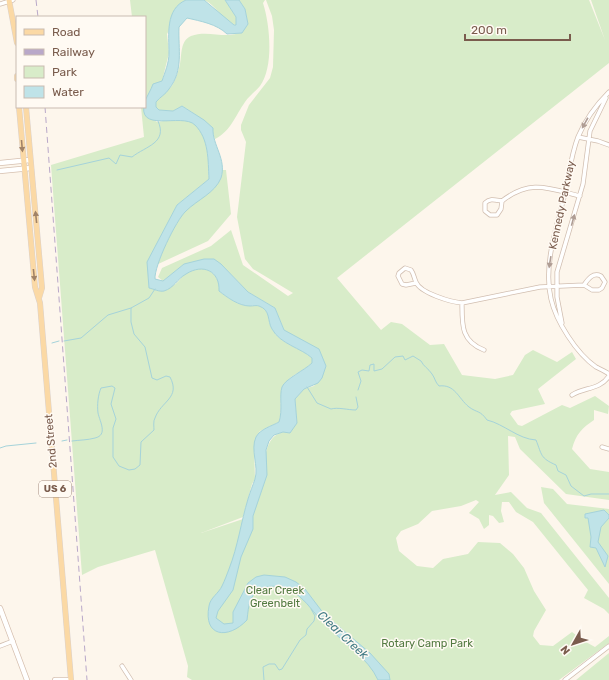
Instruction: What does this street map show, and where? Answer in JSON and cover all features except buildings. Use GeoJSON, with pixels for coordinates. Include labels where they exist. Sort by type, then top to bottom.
{"type":"FeatureCollection","features":[{"type":"Feature","properties":{"kind":"main road"},"geometry":{"type":"LineString","coordinates":[[11,0],[16,36]]}},
{"type":"Feature","properties":{"kind":"main road","name":"2nd Street"},"geometry":{"type":"LineString","coordinates":[[19,108],[35,287],[39,298],[71,680]]}},
{"type":"Feature","properties":{"kind":"main road","name":"2nd Street"},"geometry":{"type":"LineString","coordinates":[[26,108],[30,168],[42,288],[39,298]]}},
{"type":"Feature","properties":{"kind":"street"},"geometry":{"type":"LineString","coordinates":[[0,4],[11,0]]}},
{"type":"Feature","properties":{"kind":"street","name":"Kennedy Parkway"},"geometry":{"type":"LineString","coordinates":[[609,92],[590,114],[578,137],[549,267],[549,286],[554,310],[563,326],[586,358],[596,367],[609,375]]}},
{"type":"Feature","properties":{"kind":"street","name":"Kennedy Parkway"},"geometry":{"type":"LineString","coordinates":[[563,326],[556,286],[559,264],[580,196],[588,139],[594,119],[609,92]]}},
{"type":"Feature","properties":{"kind":"street"},"geometry":{"type":"LineString","coordinates":[[578,137],[609,145]]}},
{"type":"Feature","properties":{"kind":"street"},"geometry":{"type":"LineString","coordinates":[[0,163],[30,160]]}},
{"type":"Feature","properties":{"kind":"street"},"geometry":{"type":"LineString","coordinates":[[0,171],[30,168]]}},
{"type":"Feature","properties":{"kind":"street"},"geometry":{"type":"LineString","coordinates":[[502,201],[492,199],[488,201],[485,204],[485,211],[490,215],[497,215],[500,212],[502,201],[516,191],[528,187],[580,196]]}},
{"type":"Feature","properties":{"kind":"street"},"geometry":{"type":"LineString","coordinates":[[416,283],[406,285],[402,284],[398,276],[399,273],[405,268],[411,270],[416,283],[438,298],[462,303],[477,301],[519,290],[549,286],[584,285],[592,290],[599,290],[605,282],[601,276],[595,274],[591,276],[584,285]]}},
{"type":"Feature","properties":{"kind":"street"},"geometry":{"type":"LineString","coordinates":[[462,303],[463,325],[467,338],[474,346],[484,350]]}},
{"type":"Feature","properties":{"kind":"street"},"geometry":{"type":"LineString","coordinates":[[572,396],[579,390],[597,387],[609,375]]}},
{"type":"Feature","properties":{"kind":"street"},"geometry":{"type":"LineString","coordinates":[[602,447],[609,449]]}},
{"type":"Feature","properties":{"kind":"street"},"geometry":{"type":"LineString","coordinates":[[0,608],[27,680]]}},
{"type":"Feature","properties":{"kind":"street"},"geometry":{"type":"LineString","coordinates":[[0,646],[13,641]]}},
{"type":"Feature","properties":{"kind":"street"},"geometry":{"type":"LineString","coordinates":[[565,680],[609,646]]}},
{"type":"Feature","properties":{"kind":"street"},"geometry":{"type":"LineString","coordinates":[[122,666],[131,680]]}},
{"type":"Feature","properties":{"kind":"street"},"geometry":{"type":"LineString","coordinates":[[55,680],[67,680]]}},
{"type":"Feature","properties":{"kind":"green space"},"geometry":{"type":"Polygon","coordinates":[[[130,0],[186,0],[167,34],[169,53],[162,81],[146,100],[146,16],[132,16],[130,0]]]}},
{"type":"Feature","properties":{"kind":"green space"},"geometry":{"type":"Polygon","coordinates":[[[197,0],[225,0],[236,17],[236,25],[228,22],[210,3],[197,0]]]}},
{"type":"Feature","properties":{"kind":"green space"},"geometry":{"type":"Polygon","coordinates":[[[239,0],[265,0],[263,3],[269,34],[269,57],[264,78],[260,86],[247,100],[225,132],[215,139],[205,123],[187,109],[182,106],[173,111],[159,110],[156,107],[156,102],[173,84],[179,69],[183,44],[187,38],[199,34],[237,34],[248,24],[245,9],[239,0]]]}},
{"type":"Feature","properties":{"kind":"green space"},"geometry":{"type":"Polygon","coordinates":[[[266,0],[589,0],[605,40],[591,0],[609,0],[609,63],[337,278],[381,330],[391,322],[402,324],[430,345],[444,344],[462,375],[495,379],[513,375],[525,355],[533,350],[557,362],[572,352],[576,359],[538,389],[545,404],[512,411],[510,414],[518,425],[522,426],[562,405],[570,408],[595,396],[609,406],[608,414],[594,410],[594,420],[580,432],[575,439],[572,449],[590,469],[609,472],[609,500],[566,494],[520,449],[515,437],[508,436],[509,475],[495,495],[511,492],[527,508],[541,513],[609,598],[609,614],[604,609],[584,598],[588,590],[533,522],[516,512],[509,502],[502,502],[501,511],[504,522],[499,523],[493,516],[489,515],[489,525],[484,529],[479,519],[469,513],[479,502],[476,500],[461,506],[432,511],[418,524],[401,531],[396,538],[399,551],[417,566],[433,568],[443,559],[468,554],[478,542],[500,543],[513,554],[524,568],[534,591],[546,610],[534,631],[533,636],[540,645],[553,646],[572,632],[595,647],[609,636],[609,643],[559,680],[192,680],[187,677],[188,666],[155,550],[98,567],[82,575],[51,165],[144,137],[141,108],[145,108],[145,114],[157,122],[182,119],[191,121],[203,134],[206,143],[209,179],[177,205],[148,262],[149,287],[172,286],[185,274],[192,271],[204,269],[209,271],[217,278],[220,292],[242,305],[258,306],[263,308],[267,313],[270,326],[276,334],[285,342],[312,358],[312,363],[291,377],[283,386],[279,422],[260,431],[256,437],[254,447],[255,479],[252,484],[243,517],[201,533],[252,516],[261,490],[267,448],[274,437],[280,433],[289,433],[297,423],[295,399],[304,389],[314,386],[326,366],[284,330],[275,308],[248,292],[221,264],[184,264],[163,281],[158,277],[162,268],[211,246],[231,230],[243,265],[288,296],[293,293],[253,269],[245,259],[237,217],[246,142],[241,130],[241,125],[249,105],[270,78],[273,67],[274,30],[272,16],[266,0]]]}},
{"type":"Feature","properties":{"kind":"green space"},"geometry":{"type":"Polygon","coordinates":[[[222,170],[226,170],[231,214],[208,241],[156,265],[180,217],[189,206],[216,185],[222,170]]]}},
{"type":"Feature","properties":{"kind":"green space"},"geometry":{"type":"Polygon","coordinates":[[[541,487],[553,489],[567,504],[609,509],[609,584],[544,503],[541,487]]]}},
{"type":"Feature","properties":{"kind":"green space"},"geometry":{"type":"Polygon","coordinates":[[[609,653],[609,680],[576,680],[609,653]]]}},
{"type":"Feature","properties":{"kind":"water","name":"Clear Creek"},"geometry":{"type":"Polygon","coordinates":[[[186,0],[204,0],[234,25],[236,25],[236,17],[225,0],[239,0],[245,9],[248,24],[242,33],[227,34],[213,25],[187,18],[179,27],[179,59],[177,74],[168,91],[156,102],[156,107],[159,110],[173,111],[182,106],[204,120],[213,128],[213,134],[221,158],[222,171],[221,178],[215,188],[190,207],[177,224],[166,244],[158,264],[155,279],[163,281],[184,264],[204,259],[214,259],[221,264],[248,292],[275,308],[284,330],[319,349],[326,366],[322,378],[318,383],[304,389],[295,399],[297,423],[290,433],[283,432],[274,435],[269,441],[266,450],[267,475],[253,516],[253,529],[241,557],[233,590],[218,611],[216,618],[224,624],[233,623],[233,612],[248,583],[256,577],[264,575],[285,577],[296,582],[305,589],[324,614],[370,653],[389,674],[390,680],[378,680],[374,672],[356,652],[324,623],[299,596],[287,589],[274,586],[261,589],[255,593],[250,602],[247,620],[232,631],[225,633],[219,632],[213,629],[210,624],[208,616],[209,606],[213,598],[221,589],[229,569],[255,479],[256,469],[254,442],[258,434],[263,430],[279,422],[281,413],[282,387],[287,381],[309,366],[312,363],[312,358],[285,342],[276,334],[270,326],[267,313],[263,308],[258,306],[246,306],[238,303],[219,291],[217,278],[209,271],[198,269],[192,271],[164,291],[149,288],[147,262],[177,205],[209,179],[207,150],[203,137],[195,125],[189,122],[153,120],[147,117],[144,111],[144,108],[146,108],[146,99],[153,84],[162,81],[167,67],[169,57],[169,31],[171,16],[179,4],[186,0]]]}},
{"type":"Feature","properties":{"kind":"water"},"geometry":{"type":"Polygon","coordinates":[[[604,510],[609,515],[609,518],[601,527],[598,542],[608,556],[605,567],[596,548],[590,547],[591,537],[588,518],[585,518],[585,514],[604,510]]]}},
{"type":"Feature","properties":{"kind":"waterway"},"geometry":{"type":"LineString","coordinates":[[57,170],[109,158],[116,164],[120,155],[132,157],[149,147],[158,139],[160,134],[158,121]]}},
{"type":"Feature","properties":{"kind":"waterway"},"geometry":{"type":"LineString","coordinates":[[72,441],[92,439],[101,434],[102,428],[98,413],[99,394],[101,388],[112,386],[115,388],[111,404],[116,419],[113,428],[113,457],[119,466],[129,470],[135,469],[140,465],[141,442],[154,430],[154,419],[161,407],[172,395],[173,390],[173,384],[170,377],[166,376],[157,380],[152,378],[145,347],[134,334],[131,322],[131,308],[149,298],[155,289]]}},
{"type":"Feature","properties":{"kind":"waterway"},"geometry":{"type":"LineString","coordinates":[[64,341],[81,338],[108,315],[131,308]]}},
{"type":"Feature","properties":{"kind":"waterway"},"geometry":{"type":"LineString","coordinates":[[52,343],[59,341]]}},
{"type":"Feature","properties":{"kind":"waterway"},"geometry":{"type":"LineString","coordinates":[[358,390],[361,381],[358,372],[362,370],[369,371],[370,365],[374,364],[374,371],[382,369],[395,357],[403,356],[405,360],[413,356],[421,361],[429,370],[439,386],[453,389],[469,407],[480,413],[487,420],[523,437],[536,440],[544,458],[556,465],[558,471],[566,475],[571,486],[584,496],[591,494],[609,494]]}},
{"type":"Feature","properties":{"kind":"waterway"},"geometry":{"type":"LineString","coordinates":[[307,387],[317,403],[331,409],[340,408],[356,410],[358,407],[356,397]]}},
{"type":"Feature","properties":{"kind":"waterway"},"geometry":{"type":"LineString","coordinates":[[62,441],[67,440]]}},
{"type":"Feature","properties":{"kind":"waterway"},"geometry":{"type":"LineString","coordinates":[[0,448],[36,443]]}},
{"type":"Feature","properties":{"kind":"waterway","name":"Clear Creek"},"geometry":{"type":"LineString","coordinates":[[264,680],[263,667],[269,664],[275,664],[279,670],[282,669],[300,640],[306,635],[307,629],[314,621],[315,616],[311,609]]}},
{"type":"Feature","properties":{"kind":"railway"},"geometry":{"type":"LineString","coordinates":[[36,0],[38,16]]}},
{"type":"Feature","properties":{"kind":"railway"},"geometry":{"type":"LineString","coordinates":[[45,108],[87,680]]}},
{"type":"Feature","properties":{"kind":"park label","name":"Clear Creek Greenbelt"},"geometry":{"type":"Point","coordinates":[275,596]}},
{"type":"Feature","properties":{"kind":"park label","name":"Rotary Camp Park"},"geometry":{"type":"Point","coordinates":[427,643]}}]}
